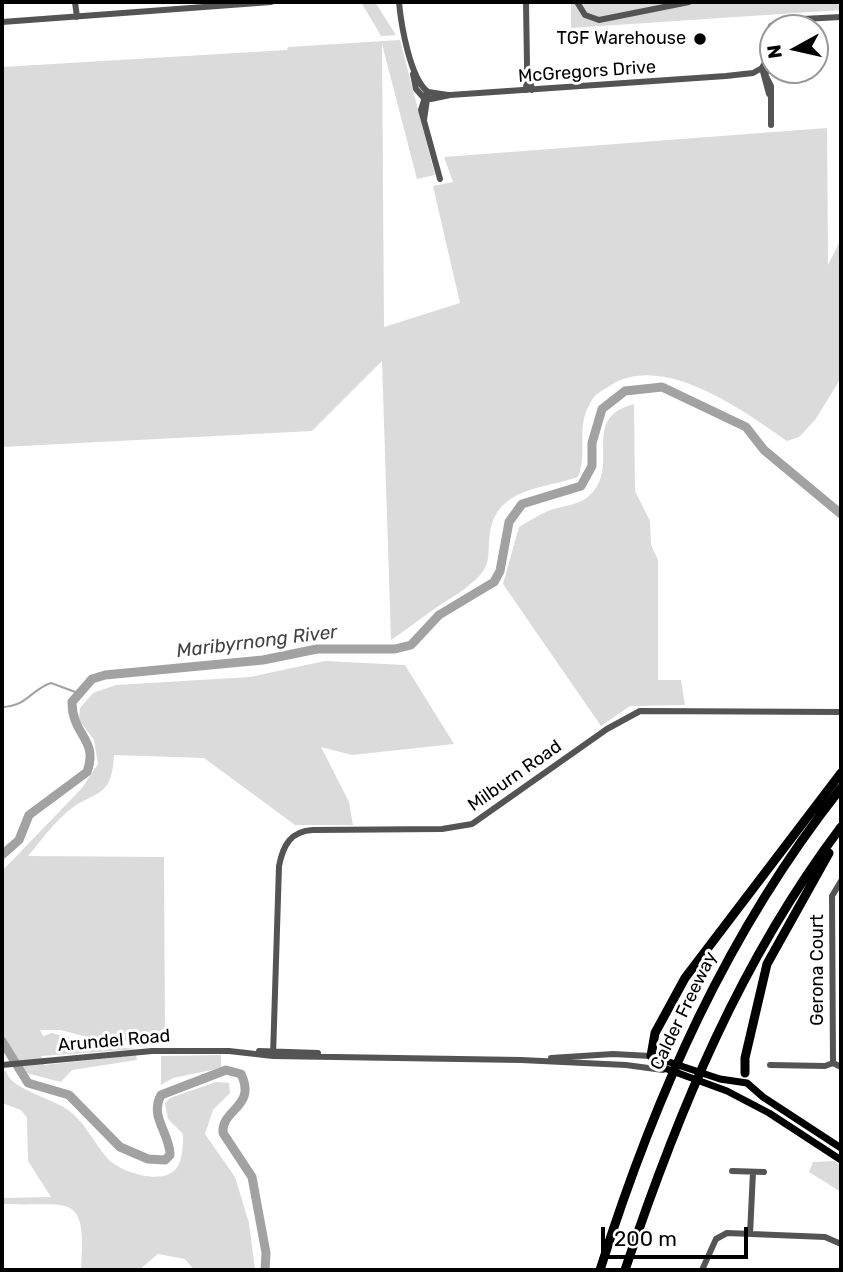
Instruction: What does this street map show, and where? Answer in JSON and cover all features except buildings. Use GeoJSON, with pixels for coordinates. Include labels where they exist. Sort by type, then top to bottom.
{"type":"FeatureCollection","features":[{"type":"Feature","properties":{"kind":"highway"},"geometry":{"type":"LineString","coordinates":[[651,1056],[652,1042],[660,1022],[693,965],[841,773]]}},
{"type":"Feature","properties":{"kind":"highway","name":"Calder Freeway"},"geometry":{"type":"LineString","coordinates":[[600,1270],[680,1051],[755,911],[841,788]]}},
{"type":"Feature","properties":{"kind":"highway"},"geometry":{"type":"LineString","coordinates":[[625,1270],[704,1059],[763,945],[841,827]]}},
{"type":"Feature","properties":{"kind":"highway"},"geometry":{"type":"LineString","coordinates":[[746,1078],[745,1058],[767,964],[841,833]]}},
{"type":"Feature","properties":{"kind":"main road"},"geometry":{"type":"LineString","coordinates":[[651,1056],[720,1079],[746,1078]]}},
{"type":"Feature","properties":{"kind":"main road"},"geometry":{"type":"LineString","coordinates":[[651,1056],[659,1066],[712,1084],[738,1097],[841,1160]]}},
{"type":"Feature","properties":{"kind":"main road"},"geometry":{"type":"LineString","coordinates":[[738,1097],[746,1078]]}},
{"type":"Feature","properties":{"kind":"main road"},"geometry":{"type":"LineString","coordinates":[[746,1078],[763,1097],[841,1148]]}},
{"type":"Feature","properties":{"kind":"street"},"geometry":{"type":"LineString","coordinates":[[75,2],[76,17]]}},
{"type":"Feature","properties":{"kind":"street"},"geometry":{"type":"LineString","coordinates":[[2,22],[271,2]]}},
{"type":"Feature","properties":{"kind":"street"},"geometry":{"type":"LineString","coordinates":[[399,2],[413,68],[427,96],[421,110],[439,179]]}},
{"type":"Feature","properties":{"kind":"street"},"geometry":{"type":"LineString","coordinates":[[526,2],[529,90]]}},
{"type":"Feature","properties":{"kind":"street"},"geometry":{"type":"LineString","coordinates":[[577,2],[585,15],[599,20],[689,2]]}},
{"type":"Feature","properties":{"kind":"street","name":"McGregors Drive"},"geometry":{"type":"LineString","coordinates":[[427,96],[759,72]]}},
{"type":"Feature","properties":{"kind":"street"},"geometry":{"type":"LineString","coordinates":[[767,84],[771,125]]}},
{"type":"Feature","properties":{"kind":"street","name":"Milburn Road"},"geometry":{"type":"LineString","coordinates":[[273,1054],[279,866],[285,845],[298,833],[313,830],[444,829],[472,824],[607,729],[640,711],[841,712]]}},
{"type":"Feature","properties":{"kind":"street","name":"Gerona Court"},"geometry":{"type":"LineString","coordinates":[[833,1063],[833,893],[841,881]]}},
{"type":"Feature","properties":{"kind":"street"},"geometry":{"type":"LineString","coordinates":[[832,920],[841,920]]}},
{"type":"Feature","properties":{"kind":"street"},"geometry":{"type":"LineString","coordinates":[[832,988],[841,988]]}},
{"type":"Feature","properties":{"kind":"street","name":"Arundel Road"},"geometry":{"type":"LineString","coordinates":[[2,1065],[152,1051],[229,1051],[521,1060],[657,1069],[712,1084]]}},
{"type":"Feature","properties":{"kind":"street","name":"Arundel Road"},"geometry":{"type":"LineString","coordinates":[[521,1060],[612,1054],[651,1056]]}},
{"type":"Feature","properties":{"kind":"street"},"geometry":{"type":"LineString","coordinates":[[770,1065],[825,1066],[833,1063],[841,1067]]}},
{"type":"Feature","properties":{"kind":"street"},"geometry":{"type":"LineString","coordinates":[[732,1171],[764,1172]]}},
{"type":"Feature","properties":{"kind":"street"},"geometry":{"type":"LineString","coordinates":[[750,1234],[753,1172]]}},
{"type":"Feature","properties":{"kind":"street"},"geometry":{"type":"LineString","coordinates":[[702,1270],[719,1237],[727,1233],[825,1237],[841,1244]]}},
{"type":"Feature","properties":{"kind":"shaded area"},"geometry":{"type":"Polygon","coordinates":[[[361,2],[375,2],[396,35],[381,36],[361,2]]]}},
{"type":"Feature","properties":{"kind":"shaded area"},"geometry":{"type":"Polygon","coordinates":[[[571,2],[841,2],[841,10],[571,28],[571,2]]]}},
{"type":"Feature","properties":{"kind":"shaded area"},"geometry":{"type":"Polygon","coordinates":[[[400,40],[435,175],[417,179],[382,44],[384,327],[460,303],[433,186],[453,182],[444,157],[827,128],[828,265],[841,239],[841,378],[815,420],[799,437],[787,441],[725,401],[701,388],[676,380],[652,375],[629,377],[608,387],[595,396],[587,410],[578,477],[512,498],[494,518],[488,559],[476,580],[391,640],[382,361],[312,431],[2,447],[2,67],[287,50],[288,47],[400,40]]]}},
{"type":"Feature","properties":{"kind":"shaded area"},"geometry":{"type":"Polygon","coordinates":[[[634,404],[635,491],[650,521],[651,545],[658,560],[658,680],[681,680],[685,705],[630,706],[601,726],[503,584],[519,527],[548,511],[571,505],[592,493],[600,481],[603,468],[604,430],[618,411],[634,404]]]}},
{"type":"Feature","properties":{"kind":"shaded area"},"geometry":{"type":"Polygon","coordinates":[[[325,661],[405,665],[454,744],[352,755],[321,747],[349,802],[353,825],[295,825],[204,758],[114,755],[105,788],[65,814],[28,856],[164,857],[165,1043],[149,1039],[142,1042],[96,1039],[60,1030],[40,1030],[43,1036],[52,1033],[97,1046],[140,1049],[41,1056],[44,1065],[136,1055],[137,1060],[72,1070],[61,1082],[26,1073],[2,1034],[2,871],[82,788],[98,764],[94,740],[79,720],[80,708],[93,693],[116,685],[250,677],[325,661]]]}},
{"type":"Feature","properties":{"kind":"shaded area"},"geometry":{"type":"Polygon","coordinates":[[[221,1055],[221,1068],[173,1078],[161,1085],[161,1056],[221,1055]]]}},
{"type":"Feature","properties":{"kind":"shaded area"},"geometry":{"type":"Polygon","coordinates":[[[2,1071],[6,1071],[16,1084],[72,1113],[115,1165],[144,1176],[155,1177],[172,1172],[178,1166],[182,1154],[183,1134],[168,1119],[165,1103],[170,1098],[216,1082],[229,1083],[230,1093],[213,1110],[205,1134],[235,1177],[249,1223],[255,1270],[194,1270],[185,1259],[158,1254],[139,1270],[81,1270],[81,1226],[77,1214],[58,1205],[2,1204],[2,1198],[51,1197],[28,1161],[27,1118],[21,1110],[2,1103],[2,1071]]]}},
{"type":"Feature","properties":{"kind":"shaded area"},"geometry":{"type":"Polygon","coordinates":[[[834,1161],[841,1166],[841,1192],[809,1172],[813,1162],[834,1161]]]}},
{"type":"Feature","properties":{"kind":"waterway","name":"Maribyrnong River"},"geometry":{"type":"LineString","coordinates":[[2,855],[19,840],[29,815],[87,772],[90,752],[76,723],[72,702],[92,679],[105,675],[263,660],[317,649],[395,649],[411,645],[439,615],[494,582],[500,571],[509,522],[522,504],[581,486],[592,466],[592,443],[602,409],[625,391],[662,387],[746,427],[764,450],[841,514]]}},
{"type":"Feature","properties":{"kind":"waterway"},"geometry":{"type":"LineString","coordinates":[[2,707],[18,704],[51,683],[78,693]]}},
{"type":"Feature","properties":{"kind":"waterway","name":"Maribyrnong River"},"geometry":{"type":"LineString","coordinates":[[2,1041],[28,1083],[69,1095],[120,1147],[148,1159],[165,1160],[170,1155],[157,1111],[161,1095],[226,1070],[241,1074],[245,1094],[227,1118],[223,1133],[252,1177],[266,1253],[265,1270]]}},
{"type":"Feature","properties":{"kind":"place","name":"TGF Warehouse"},"geometry":{"type":"Point","coordinates":[700,39]}}]}
